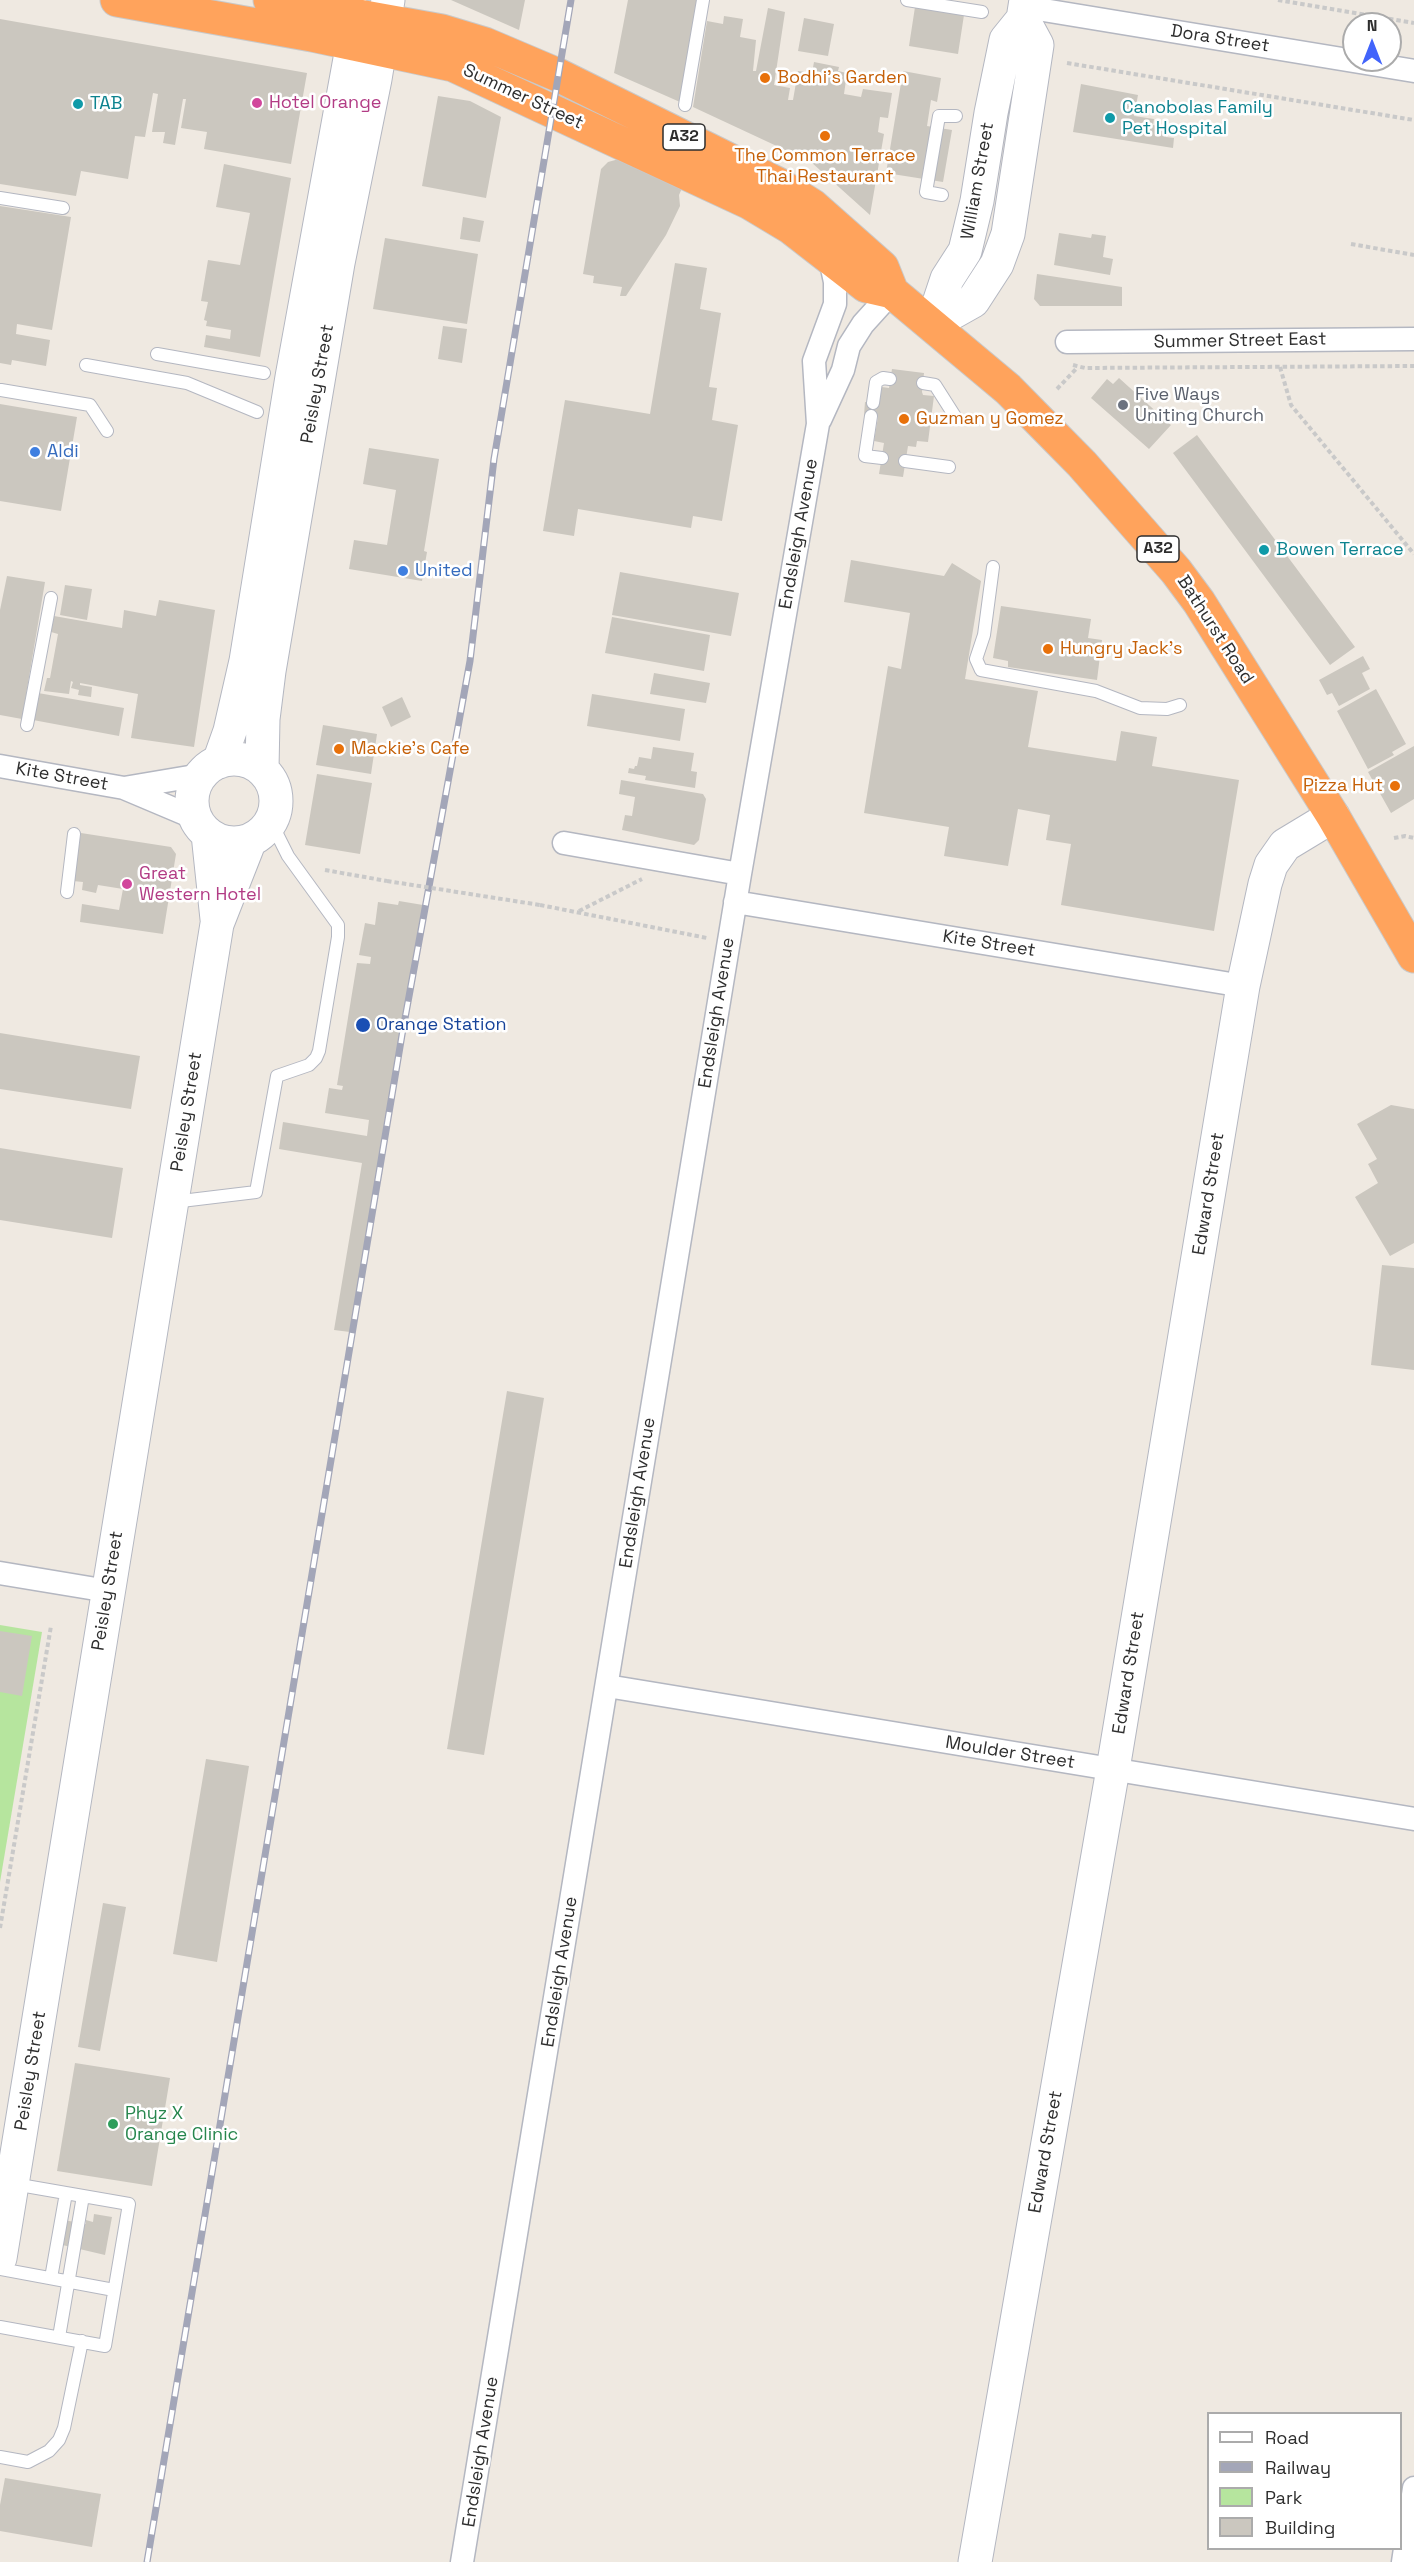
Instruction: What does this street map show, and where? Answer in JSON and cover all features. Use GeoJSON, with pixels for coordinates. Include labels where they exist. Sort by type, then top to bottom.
{"type":"FeatureCollection","features":[{"type":"Feature","properties":{"kind":"highway","name":"Summer Street"},"geometry":{"type":"LineString","coordinates":[[117,0],[370,21],[442,31],[485,44],[518,57],[778,184],[813,206],[882,267],[892,292]]}},
{"type":"Feature","properties":{"kind":"highway","name":"Summer Street"},"geometry":{"type":"LineString","coordinates":[[270,0],[370,21],[434,59],[482,77],[750,203],[790,227],[866,286],[892,292],[932,324]]}},
{"type":"Feature","properties":{"kind":"highway","name":"Bathurst Road"},"geometry":{"type":"LineString","coordinates":[[932,324],[1008,388],[1082,464],[1176,571],[1210,619],[1334,816],[1414,956]]}},
{"type":"Feature","properties":{"kind":"main road","name":"William Street"},"geometry":{"type":"LineString","coordinates":[[932,324],[947,279],[965,251],[974,218],[1006,40],[1025,9]]}},
{"type":"Feature","properties":{"kind":"main road","name":"Peisley Street"},"geometry":{"type":"LineString","coordinates":[[210,768],[230,732],[246,661],[292,377],[370,21]]}},
{"type":"Feature","properties":{"kind":"main road","name":"Peisley Street"},"geometry":{"type":"LineString","coordinates":[[262,769],[261,741],[269,671],[338,263],[370,21]]}},
{"type":"Feature","properties":{"kind":"main road"},"geometry":{"type":"LineString","coordinates":[[242,760],[262,769],[271,781],[276,794],[276,808],[260,831],[235,843],[221,841],[202,826],[192,807],[192,795],[210,768],[242,760]]}},
{"type":"Feature","properties":{"kind":"main road","name":"Edward Street"},"geometry":{"type":"LineString","coordinates":[[975,2562],[1113,1769],[1243,986],[1271,865],[1285,845],[1334,816]]}},
{"type":"Feature","properties":{"kind":"main road","name":"Peisley Street"},"geometry":{"type":"LineString","coordinates":[[202,826],[217,924]]}},
{"type":"Feature","properties":{"kind":"main road","name":"Peisley Street"},"geometry":{"type":"LineString","coordinates":[[1,2255],[217,924],[260,831]]}},
{"type":"Feature","properties":{"kind":"street","name":"Dora Street"},"geometry":{"type":"LineString","coordinates":[[1025,9],[1414,71]]}},
{"type":"Feature","properties":{"kind":"street","name":"Endsleigh Avenue"},"geometry":{"type":"LineString","coordinates":[[462,2562],[735,902],[818,424],[814,361],[835,304],[835,282],[832,268],[825,255]]}},
{"type":"Feature","properties":{"kind":"street","name":"Endsleigh Avenue"},"geometry":{"type":"LineString","coordinates":[[818,424],[843,370],[849,346],[863,324],[892,292]]}},
{"type":"Feature","properties":{"kind":"street","name":"Summer Street East"},"geometry":{"type":"LineString","coordinates":[[1067,342],[1414,339]]}},
{"type":"Feature","properties":{"kind":"street","name":"Kite Street"},"geometry":{"type":"LineString","coordinates":[[0,766],[124,788],[202,826]]}},
{"type":"Feature","properties":{"kind":"street","name":"Kite Street"},"geometry":{"type":"LineString","coordinates":[[124,788],[210,768]]}},
{"type":"Feature","properties":{"kind":"street"},"geometry":{"type":"LineString","coordinates":[[564,843],[740,874]]}},
{"type":"Feature","properties":{"kind":"street","name":"Kite Street"},"geometry":{"type":"LineString","coordinates":[[735,902],[1243,986]]}},
{"type":"Feature","properties":{"kind":"street"},"geometry":{"type":"LineString","coordinates":[[0,1573],[108,1592]]}},
{"type":"Feature","properties":{"kind":"street","name":"Moulder Street"},"geometry":{"type":"LineString","coordinates":[[607,1686],[1414,1819]]}},
{"type":"Feature","properties":{"kind":"street"},"geometry":{"type":"LineString","coordinates":[[1403,2562],[1414,2488]]}},
{"type":"Feature","properties":{"kind":"lane"},"geometry":{"type":"LineString","coordinates":[[685,105],[703,0]]}},
{"type":"Feature","properties":{"kind":"lane"},"geometry":{"type":"LineString","coordinates":[[907,0],[982,12]]}},
{"type":"Feature","properties":{"kind":"lane"},"geometry":{"type":"LineString","coordinates":[[942,195],[926,192],[939,116],[956,116]]}},
{"type":"Feature","properties":{"kind":"lane"},"geometry":{"type":"LineString","coordinates":[[0,198],[63,208]]}},
{"type":"Feature","properties":{"kind":"lane"},"geometry":{"type":"LineString","coordinates":[[157,354],[264,373]]}},
{"type":"Feature","properties":{"kind":"lane"},"geometry":{"type":"LineString","coordinates":[[86,365],[187,383],[257,412]]}},
{"type":"Feature","properties":{"kind":"lane"},"geometry":{"type":"LineString","coordinates":[[873,403],[876,382],[883,378],[890,379]]}},
{"type":"Feature","properties":{"kind":"lane"},"geometry":{"type":"LineString","coordinates":[[923,383],[935,385],[956,418]]}},
{"type":"Feature","properties":{"kind":"lane"},"geometry":{"type":"LineString","coordinates":[[1,390],[90,405],[107,431]]}},
{"type":"Feature","properties":{"kind":"lane"},"geometry":{"type":"LineString","coordinates":[[871,416],[866,456],[882,458]]}},
{"type":"Feature","properties":{"kind":"lane"},"geometry":{"type":"LineString","coordinates":[[905,461],[949,467]]}},
{"type":"Feature","properties":{"kind":"lane"},"geometry":{"type":"LineString","coordinates":[[993,567],[984,635],[976,659],[981,670],[1096,691],[1131,706],[1160,709],[1180,705]]}},
{"type":"Feature","properties":{"kind":"lane"},"geometry":{"type":"LineString","coordinates":[[27,725],[51,598]]}},
{"type":"Feature","properties":{"kind":"lane"},"geometry":{"type":"LineString","coordinates":[[172,1202],[256,1192],[277,1076],[309,1065],[319,1051],[338,938],[338,925],[288,856],[260,831]]}},
{"type":"Feature","properties":{"kind":"lane"},"geometry":{"type":"LineString","coordinates":[[67,892],[74,834]]}},
{"type":"Feature","properties":{"kind":"lane"},"geometry":{"type":"LineString","coordinates":[[0,2327],[105,2346],[129,2204],[13,2184]]}},
{"type":"Feature","properties":{"kind":"lane"},"geometry":{"type":"LineString","coordinates":[[51,2278],[66,2193]]}},
{"type":"Feature","properties":{"kind":"lane"},"geometry":{"type":"LineString","coordinates":[[59,2337],[83,2196]]}},
{"type":"Feature","properties":{"kind":"lane"},"geometry":{"type":"LineString","coordinates":[[1,2255],[51,2278],[114,2290]]}},
{"type":"Feature","properties":{"kind":"lane"},"geometry":{"type":"LineString","coordinates":[[0,2457],[27,2462],[50,2451],[59,2440],[64,2428],[82,2342]]}},
{"type":"Feature","properties":{"kind":"path"},"geometry":{"type":"LineString","coordinates":[[1278,0],[1414,23]]}},
{"type":"Feature","properties":{"kind":"path"},"geometry":{"type":"LineString","coordinates":[[1067,63],[1414,120]]}},
{"type":"Feature","properties":{"kind":"path"},"geometry":{"type":"LineString","coordinates":[[1351,244],[1414,255]]}},
{"type":"Feature","properties":{"kind":"path"},"geometry":{"type":"LineString","coordinates":[[1277,341],[1280,367],[1291,405],[1414,554]]}},
{"type":"Feature","properties":{"kind":"path"},"geometry":{"type":"LineString","coordinates":[[1057,389],[1073,369],[1078,367]]}},
{"type":"Feature","properties":{"kind":"path"},"geometry":{"type":"LineString","coordinates":[[1394,838],[1404,836],[1414,838]]}},
{"type":"Feature","properties":{"kind":"path"},"geometry":{"type":"LineString","coordinates":[[578,911],[675,862]]}},
{"type":"Feature","properties":{"kind":"path"},"geometry":{"type":"LineString","coordinates":[[325,870],[578,911],[729,941]]}},
{"type":"Feature","properties":{"kind":"path"},"geometry":{"type":"LineString","coordinates":[[0,1928],[51,1626]]}},
{"type":"Feature","properties":{"kind":"green space"},"geometry":{"type":"Polygon","coordinates":[[[0,1625],[42,1632],[0,1882],[0,1625]]]}},
{"type":"Feature","properties":{"kind":"building"},"geometry":{"type":"Polygon","coordinates":[[[451,0],[525,0],[519,30],[451,0]]]}},
{"type":"Feature","properties":{"kind":"building"},"geometry":{"type":"Polygon","coordinates":[[[628,0],[699,0],[680,102],[614,73],[628,0]]]}},
{"type":"Feature","properties":{"kind":"building"},"geometry":{"type":"Polygon","coordinates":[[[915,7],[964,15],[958,54],[909,46],[915,7]]]}},
{"type":"Feature","properties":{"kind":"building"},"geometry":{"type":"Polygon","coordinates":[[[768,8],[785,12],[774,85],[790,88],[788,100],[793,100],[798,71],[812,73],[814,62],[839,67],[838,71],[847,73],[844,94],[861,97],[863,89],[892,93],[888,118],[880,117],[878,132],[884,134],[870,215],[811,162],[693,107],[707,21],[723,24],[724,16],[743,19],[740,37],[756,40],[753,71],[756,71],[768,8]]]}},
{"type":"Feature","properties":{"kind":"building"},"geometry":{"type":"Polygon","coordinates":[[[804,18],[834,24],[828,56],[798,51],[804,18]]]}},
{"type":"Feature","properties":{"kind":"building"},"geometry":{"type":"Polygon","coordinates":[[[0,19],[307,73],[291,164],[204,149],[207,132],[181,128],[186,99],[183,99],[175,145],[163,143],[165,132],[152,132],[158,94],[153,93],[145,137],[135,136],[128,179],[81,171],[76,196],[0,184],[0,19]]]}},
{"type":"Feature","properties":{"kind":"building"},"geometry":{"type":"Polygon","coordinates":[[[903,71],[941,78],[937,102],[931,100],[927,126],[952,130],[943,182],[886,173],[903,71]]]}},
{"type":"Feature","properties":{"kind":"building","name":"Canobolas Family Pet Hospital"},"geometry":{"type":"Polygon","coordinates":[[[1081,84],[1138,95],[1134,116],[1154,119],[1153,125],[1167,128],[1166,137],[1174,138],[1173,148],[1073,132],[1081,84]]]}},
{"type":"Feature","properties":{"kind":"building"},"geometry":{"type":"Polygon","coordinates":[[[438,96],[470,101],[501,117],[486,198],[422,186],[438,96]]]}},
{"type":"Feature","properties":{"kind":"building"},"geometry":{"type":"Polygon","coordinates":[[[619,159],[683,186],[679,195],[680,206],[666,235],[626,296],[620,296],[622,287],[593,283],[594,276],[583,274],[601,169],[608,162],[619,159]]]}},
{"type":"Feature","properties":{"kind":"building"},"geometry":{"type":"Polygon","coordinates":[[[224,164],[291,178],[260,357],[204,347],[206,335],[230,339],[231,330],[206,326],[207,321],[204,320],[208,302],[201,301],[208,260],[240,265],[250,213],[216,207],[224,164]]]}},
{"type":"Feature","properties":{"kind":"building"},"geometry":{"type":"Polygon","coordinates":[[[0,206],[71,217],[52,330],[17,324],[16,334],[50,340],[46,366],[12,360],[11,365],[0,363],[0,206]]]}},
{"type":"Feature","properties":{"kind":"building"},"geometry":{"type":"Polygon","coordinates":[[[463,217],[484,221],[480,242],[460,239],[463,217]]]}},
{"type":"Feature","properties":{"kind":"building"},"geometry":{"type":"Polygon","coordinates":[[[1059,233],[1091,238],[1092,234],[1106,236],[1103,257],[1113,259],[1110,275],[1054,265],[1059,233]]]}},
{"type":"Feature","properties":{"kind":"building"},"geometry":{"type":"Polygon","coordinates":[[[385,238],[478,254],[467,324],[373,309],[385,238]]]}},
{"type":"Feature","properties":{"kind":"building"},"geometry":{"type":"Polygon","coordinates":[[[675,263],[707,268],[700,309],[721,313],[709,387],[717,388],[712,420],[738,425],[722,521],[693,516],[691,528],[578,509],[574,536],[543,531],[565,400],[650,414],[675,263]]]}},
{"type":"Feature","properties":{"kind":"building"},"geometry":{"type":"Polygon","coordinates":[[[1037,274],[1122,287],[1122,306],[1040,306],[1034,299],[1037,274]]]}},
{"type":"Feature","properties":{"kind":"building"},"geometry":{"type":"Polygon","coordinates":[[[443,326],[467,329],[462,363],[438,359],[443,326]]]}},
{"type":"Feature","properties":{"kind":"building","name":"Guzman y Gomez"},"geometry":{"type":"Polygon","coordinates":[[[892,369],[924,373],[923,395],[934,396],[928,442],[917,441],[916,447],[908,446],[903,477],[879,474],[884,443],[874,441],[878,417],[864,415],[865,402],[879,404],[882,387],[889,388],[892,369]]]}},
{"type":"Feature","properties":{"kind":"building"},"geometry":{"type":"Polygon","coordinates":[[[1119,378],[1171,425],[1149,449],[1091,398],[1107,379],[1113,384],[1119,378]]]}},
{"type":"Feature","properties":{"kind":"building","name":"Aldi"},"geometry":{"type":"Polygon","coordinates":[[[0,404],[77,417],[61,511],[0,501],[0,404]]]}},
{"type":"Feature","properties":{"kind":"building","name":"Bowen Terrace"},"geometry":{"type":"Polygon","coordinates":[[[1197,435],[1355,647],[1330,665],[1173,453],[1197,435]]]}},
{"type":"Feature","properties":{"kind":"building"},"geometry":{"type":"Polygon","coordinates":[[[369,448],[439,459],[424,551],[427,552],[422,581],[349,569],[354,540],[387,545],[396,490],[363,484],[369,448]]]}},
{"type":"Feature","properties":{"kind":"building"},"geometry":{"type":"Polygon","coordinates":[[[851,560],[944,576],[952,563],[981,581],[965,679],[1038,691],[1028,747],[1116,761],[1121,731],[1157,737],[1152,766],[1239,780],[1214,931],[1061,905],[1071,844],[1046,840],[1050,815],[1018,809],[1008,866],[944,856],[949,827],[864,813],[888,666],[901,669],[910,613],[844,602],[851,560]]]}},
{"type":"Feature","properties":{"kind":"building"},"geometry":{"type":"Polygon","coordinates":[[[620,572],[739,593],[731,636],[612,615],[620,572]]]}},
{"type":"Feature","properties":{"kind":"building"},"geometry":{"type":"Polygon","coordinates":[[[7,576],[45,582],[22,719],[0,715],[0,610],[7,576]]]}},
{"type":"Feature","properties":{"kind":"building"},"geometry":{"type":"Polygon","coordinates":[[[65,585],[92,589],[87,620],[60,615],[65,585]]]}},
{"type":"Feature","properties":{"kind":"building"},"geometry":{"type":"Polygon","coordinates":[[[159,600],[215,610],[194,747],[131,738],[138,694],[80,683],[80,685],[92,687],[91,697],[78,695],[79,690],[71,688],[73,682],[71,681],[69,694],[44,691],[47,678],[50,678],[58,634],[51,632],[54,616],[122,628],[124,610],[156,616],[159,600]]]}},
{"type":"Feature","properties":{"kind":"building","name":"Hungry Jack's"},"geometry":{"type":"Polygon","coordinates":[[[1001,606],[1091,619],[1088,638],[1102,640],[1097,680],[1008,667],[1008,661],[993,658],[1001,606]]]}},
{"type":"Feature","properties":{"kind":"building"},"geometry":{"type":"Polygon","coordinates":[[[612,617],[710,635],[704,671],[605,653],[612,617]]]}},
{"type":"Feature","properties":{"kind":"building"},"geometry":{"type":"Polygon","coordinates":[[[1363,656],[1370,669],[1362,673],[1370,689],[1339,706],[1332,693],[1327,695],[1319,680],[1363,656]]]}},
{"type":"Feature","properties":{"kind":"building"},"geometry":{"type":"Polygon","coordinates":[[[654,673],[710,683],[706,703],[650,694],[654,673]]]}},
{"type":"Feature","properties":{"kind":"building"},"geometry":{"type":"Polygon","coordinates":[[[1376,689],[1406,744],[1392,752],[1394,755],[1368,769],[1337,711],[1376,689]]]}},
{"type":"Feature","properties":{"kind":"building"},"geometry":{"type":"Polygon","coordinates":[[[38,693],[124,708],[119,736],[33,720],[38,693]]]}},
{"type":"Feature","properties":{"kind":"building"},"geometry":{"type":"Polygon","coordinates":[[[592,694],[685,709],[680,741],[587,726],[592,694]]]}},
{"type":"Feature","properties":{"kind":"building"},"geometry":{"type":"Polygon","coordinates":[[[402,697],[411,717],[391,727],[382,707],[402,697]]]}},
{"type":"Feature","properties":{"kind":"building"},"geometry":{"type":"Polygon","coordinates":[[[323,725],[377,734],[371,774],[316,765],[323,725]]]}},
{"type":"Feature","properties":{"kind":"building","name":"Pizza Hut"},"geometry":{"type":"Polygon","coordinates":[[[1414,746],[1414,799],[1391,813],[1368,772],[1414,746]]]}},
{"type":"Feature","properties":{"kind":"building"},"geometry":{"type":"Polygon","coordinates":[[[653,747],[694,753],[691,771],[697,772],[695,788],[645,780],[646,776],[628,773],[629,768],[634,769],[637,766],[639,757],[651,759],[653,747]]]}},
{"type":"Feature","properties":{"kind":"building"},"geometry":{"type":"Polygon","coordinates":[[[317,774],[372,783],[360,854],[305,845],[317,774]]]}},
{"type":"Feature","properties":{"kind":"building"},"geometry":{"type":"Polygon","coordinates":[[[621,780],[703,794],[706,799],[699,840],[694,845],[622,830],[625,815],[632,816],[635,797],[619,794],[621,780]]]}},
{"type":"Feature","properties":{"kind":"building","name":"Great Western Hotel"},"geometry":{"type":"Polygon","coordinates":[[[81,833],[171,847],[176,854],[163,934],[80,922],[82,904],[119,910],[123,889],[98,885],[96,893],[82,890],[83,882],[73,881],[81,833]]]}},
{"type":"Feature","properties":{"kind":"building"},"geometry":{"type":"Polygon","coordinates":[[[399,901],[423,905],[350,1332],[334,1330],[362,1163],[279,1149],[283,1122],[367,1136],[369,1120],[325,1113],[329,1088],[342,1090],[343,1086],[337,1085],[357,963],[370,964],[371,957],[359,955],[365,923],[375,925],[378,902],[398,905],[399,901]]]}},
{"type":"Feature","properties":{"kind":"building"},"geometry":{"type":"Polygon","coordinates":[[[0,1033],[140,1056],[131,1109],[0,1089],[0,1033]]]}},
{"type":"Feature","properties":{"kind":"building"},"geometry":{"type":"Polygon","coordinates":[[[1391,1105],[1414,1109],[1414,1243],[1390,1256],[1355,1197],[1378,1183],[1368,1164],[1377,1159],[1357,1124],[1391,1105]]]}},
{"type":"Feature","properties":{"kind":"building"},"geometry":{"type":"Polygon","coordinates":[[[0,1148],[123,1168],[112,1238],[0,1220],[0,1148]]]}},
{"type":"Feature","properties":{"kind":"building"},"geometry":{"type":"Polygon","coordinates":[[[1382,1265],[1414,1268],[1414,1370],[1371,1365],[1382,1265]]]}},
{"type":"Feature","properties":{"kind":"building"},"geometry":{"type":"Polygon","coordinates":[[[507,1391],[544,1398],[484,1755],[447,1749],[507,1391]]]}},
{"type":"Feature","properties":{"kind":"building"},"geometry":{"type":"Polygon","coordinates":[[[0,1631],[32,1636],[22,1696],[0,1692],[0,1631]]]}},
{"type":"Feature","properties":{"kind":"building"},"geometry":{"type":"Polygon","coordinates":[[[206,1759],[249,1766],[217,1962],[173,1954],[206,1759]]]}},
{"type":"Feature","properties":{"kind":"building"},"geometry":{"type":"Polygon","coordinates":[[[103,1903],[126,1907],[100,2051],[78,2047],[103,1903]]]}},
{"type":"Feature","properties":{"kind":"building","name":"Phyz X Orange Clinic"},"geometry":{"type":"Polygon","coordinates":[[[75,2063],[170,2078],[152,2186],[57,2171],[75,2063]]]}},
{"type":"Feature","properties":{"kind":"building"},"geometry":{"type":"Polygon","coordinates":[[[94,2214],[112,2217],[105,2255],[54,2243],[58,2219],[86,2224],[86,2220],[93,2222],[94,2214]]]}},
{"type":"Feature","properties":{"kind":"building"},"geometry":{"type":"Polygon","coordinates":[[[5,2478],[101,2494],[92,2547],[0,2531],[0,2505],[5,2478]]]}},
{"type":"Feature","properties":{"kind":"railway"},"geometry":{"type":"LineString","coordinates":[[147,2562],[402,1035],[470,661],[494,459],[571,0]]}},
{"type":"Feature","properties":{"kind":"place","name":"Bodhi's Garden"},"geometry":{"type":"Point","coordinates":[765,78]}},
{"type":"Feature","properties":{"kind":"place","name":"Hotel Orange"},"geometry":{"type":"Point","coordinates":[257,103]}},
{"type":"Feature","properties":{"kind":"place","name":"TAB"},"geometry":{"type":"Point","coordinates":[78,104]}},
{"type":"Feature","properties":{"kind":"place","name":"Canobolas Family Pet Hospital"},"geometry":{"type":"Point","coordinates":[1110,118]}},
{"type":"Feature","properties":{"kind":"place","name":"The Common Terrace Thai Restaurant"},"geometry":{"type":"Point","coordinates":[825,136]}},
{"type":"Feature","properties":{"kind":"place","name":"Five Ways Uniting Church"},"geometry":{"type":"Point","coordinates":[1123,405]}},
{"type":"Feature","properties":{"kind":"place","name":"Guzman y Gomez"},"geometry":{"type":"Point","coordinates":[904,419]}},
{"type":"Feature","properties":{"kind":"place","name":"Aldi"},"geometry":{"type":"Point","coordinates":[35,452]}},
{"type":"Feature","properties":{"kind":"place","name":"Bowen Terrace"},"geometry":{"type":"Point","coordinates":[1264,550]}},
{"type":"Feature","properties":{"kind":"place","name":"United"},"geometry":{"type":"Point","coordinates":[403,571]}},
{"type":"Feature","properties":{"kind":"place","name":"Hungry Jack's"},"geometry":{"type":"Point","coordinates":[1048,649]}},
{"type":"Feature","properties":{"kind":"place","name":"Mackie's Cafe"},"geometry":{"type":"Point","coordinates":[339,749]}},
{"type":"Feature","properties":{"kind":"place","name":"Pizza Hut"},"geometry":{"type":"Point","coordinates":[1395,786]}},
{"type":"Feature","properties":{"kind":"place","name":"Great Western Hotel"},"geometry":{"type":"Point","coordinates":[127,884]}},
{"type":"Feature","properties":{"kind":"place","name":"Orange Station"},"geometry":{"type":"Point","coordinates":[363,1025]}},
{"type":"Feature","properties":{"kind":"place","name":"Phyz X Orange Clinic"},"geometry":{"type":"Point","coordinates":[113,2124]}}]}
